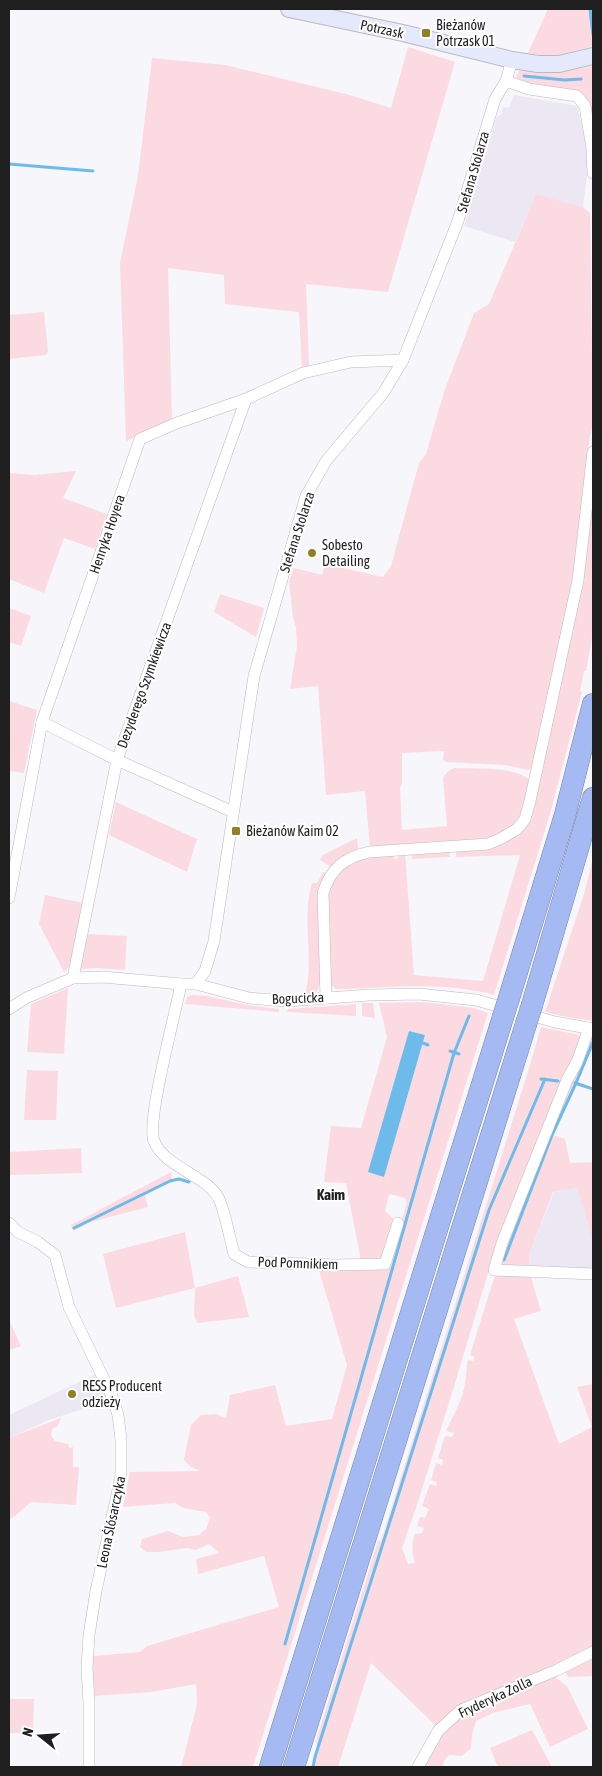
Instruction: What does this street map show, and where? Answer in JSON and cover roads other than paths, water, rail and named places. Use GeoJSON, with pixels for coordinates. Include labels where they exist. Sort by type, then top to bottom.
{"type":"FeatureCollection","features":[{"type":"Feature","properties":{"kind":"highway"},"geometry":{"type":"LineString","coordinates":[[270,1767],[565,814],[593,704]]}},
{"type":"Feature","properties":{"kind":"highway"},"geometry":{"type":"LineString","coordinates":[[294,1767],[529,1015],[593,798]]}},
{"type":"Feature","properties":{"kind":"street","name":"Potrzask"},"geometry":{"type":"LineString","coordinates":[[288,9],[403,33],[512,60],[549,65],[588,57]]}},
{"type":"Feature","properties":{"kind":"street","name":"Stefana Stolarza"},"geometry":{"type":"LineString","coordinates":[[196,984],[205,970],[214,941],[254,676],[306,496],[326,460],[384,392],[403,360],[458,220],[495,98],[506,81],[512,60]]}},
{"type":"Feature","properties":{"kind":"street"},"geometry":{"type":"LineString","coordinates":[[506,81],[529,90],[577,96],[585,106],[592,148],[593,173]]}},
{"type":"Feature","properties":{"kind":"street","name":"Henryka Hoyera"},"geometry":{"type":"LineString","coordinates":[[9,898],[42,722],[140,439],[177,423],[246,399],[306,372],[351,362],[403,360]]}},
{"type":"Feature","properties":{"kind":"street","name":"Dezyderego Szymkiewicza"},"geometry":{"type":"LineString","coordinates":[[73,978],[118,760],[246,399]]}},
{"type":"Feature","properties":{"kind":"street"},"geometry":{"type":"LineString","coordinates":[[326,998],[323,893],[327,882],[343,862],[353,856],[368,852],[488,844],[502,838],[517,828],[525,819],[578,580],[593,452]]}},
{"type":"Feature","properties":{"kind":"street"},"geometry":{"type":"LineString","coordinates":[[42,722],[118,760],[232,812]]}},
{"type":"Feature","properties":{"kind":"street","name":"Bogucicka"},"geometry":{"type":"LineString","coordinates":[[9,1009],[26,998],[73,978],[103,977],[196,984],[249,998],[287,1001],[419,994],[476,1000],[564,1024],[591,1029]]}},
{"type":"Feature","properties":{"kind":"street","name":"Pod Pomnikiem"},"geometry":{"type":"LineString","coordinates":[[182,984],[153,1115],[154,1141],[164,1154],[210,1188],[219,1198],[234,1254],[248,1262],[338,1265],[385,1264],[398,1223]]}},
{"type":"Feature","properties":{"kind":"street"},"geometry":{"type":"LineString","coordinates":[[591,1029],[567,1080],[502,1243],[494,1270],[593,1274]]}},
{"type":"Feature","properties":{"kind":"street","name":"Leona Ślósarczyka"},"geometry":{"type":"LineString","coordinates":[[9,1223],[18,1232],[51,1252],[56,1260],[68,1307],[112,1396],[118,1415],[122,1470],[96,1591],[89,1635],[87,1668],[89,1767]]}},
{"type":"Feature","properties":{"kind":"street","name":"Fryderyka Zolla"},"geometry":{"type":"LineString","coordinates":[[418,1767],[438,1731],[461,1710],[557,1670],[593,1652]]}},
{"type":"Feature","properties":{"kind":"water"},"geometry":{"type":"Polygon","coordinates":[[[409,1031],[425,1035],[384,1177],[368,1172],[409,1031]]]}},
{"type":"Feature","properties":{"kind":"waterway"},"geometry":{"type":"LineString","coordinates":[[590,9],[593,35]]}},
{"type":"Feature","properties":{"kind":"waterway"},"geometry":{"type":"LineString","coordinates":[[524,76],[565,80],[581,79]]}},
{"type":"Feature","properties":{"kind":"waterway"},"geometry":{"type":"LineString","coordinates":[[9,164],[93,171]]}},
{"type":"Feature","properties":{"kind":"waterway"},"geometry":{"type":"LineString","coordinates":[[285,1644],[454,1053],[469,1016]]}},
{"type":"Feature","properties":{"kind":"waterway"},"geometry":{"type":"LineString","coordinates":[[504,1260],[552,1135],[593,1042]]}},
{"type":"Feature","properties":{"kind":"waterway"},"geometry":{"type":"LineString","coordinates":[[423,1043],[428,1045]]}},
{"type":"Feature","properties":{"kind":"waterway"},"geometry":{"type":"LineString","coordinates":[[450,1051],[459,1054]]}},
{"type":"Feature","properties":{"kind":"waterway"},"geometry":{"type":"LineString","coordinates":[[541,1079],[558,1081]]}},
{"type":"Feature","properties":{"kind":"waterway"},"geometry":{"type":"LineString","coordinates":[[313,1767],[489,1210],[545,1079]]}},
{"type":"Feature","properties":{"kind":"waterway"},"geometry":{"type":"LineString","coordinates":[[575,1083],[593,1089]]}},
{"type":"Feature","properties":{"kind":"waterway"},"geometry":{"type":"LineString","coordinates":[[74,1228],[170,1181],[179,1179],[189,1182]]}},
{"type":"Feature","properties":{"kind":"place","name":"Bieżanów Potrzask 01"},"geometry":{"type":"Point","coordinates":[426,33]}},
{"type":"Feature","properties":{"kind":"place","name":"Sobesto Detailing"},"geometry":{"type":"Point","coordinates":[312,553]}},
{"type":"Feature","properties":{"kind":"place","name":"Bieżanów Kaim 02"},"geometry":{"type":"Point","coordinates":[236,831]}},
{"type":"Feature","properties":{"kind":"place","name":"RESS Producent odzieży"},"geometry":{"type":"Point","coordinates":[72,1394]}},
{"type":"Feature","properties":{"kind":"district","name":"Kaim"},"geometry":{"type":"Point","coordinates":[331,1195]}}]}
